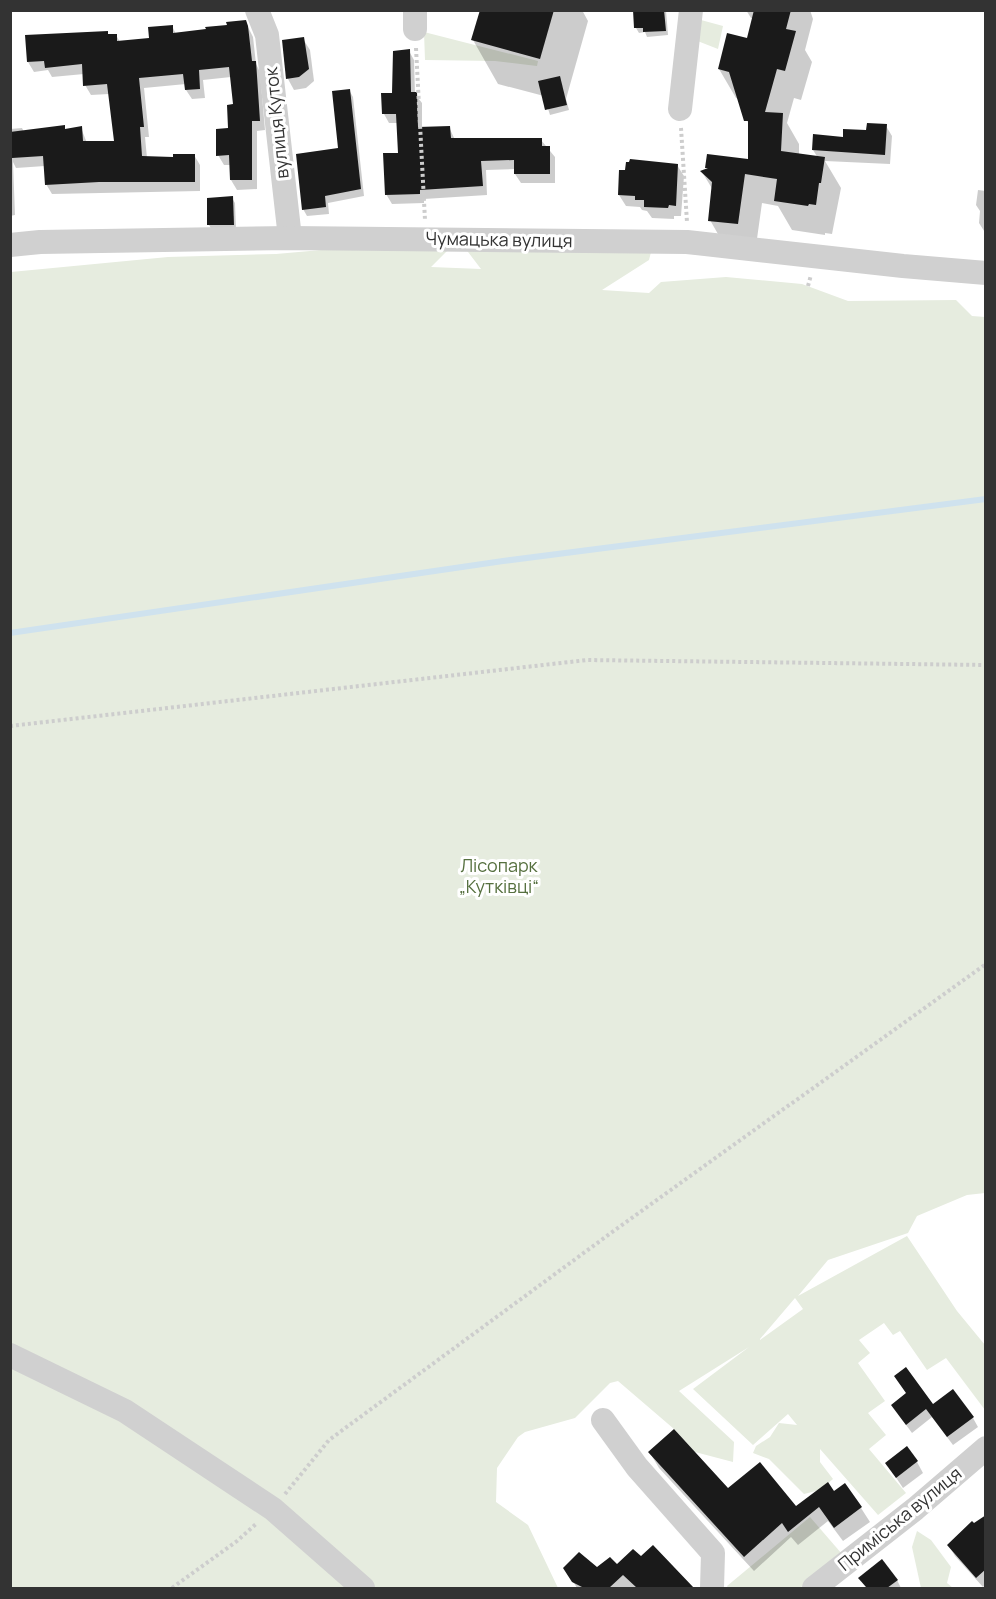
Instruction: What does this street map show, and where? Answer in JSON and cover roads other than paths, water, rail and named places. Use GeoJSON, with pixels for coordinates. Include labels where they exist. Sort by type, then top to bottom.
{"type":"FeatureCollection","features":[{"type":"Feature","properties":{"kind":"street","name":"вулиця Куток"},"geometry":{"type":"LineString","coordinates":[[257,10],[267,36],[290,238]]}},
{"type":"Feature","properties":{"kind":"street"},"geometry":{"type":"LineString","coordinates":[[680,109],[691,10]]}},
{"type":"Feature","properties":{"kind":"street","name":"Чумацька вулиця"},"geometry":{"type":"LineString","coordinates":[[10,244],[290,238],[687,242],[986,273]]}},
{"type":"Feature","properties":{"kind":"street"},"geometry":{"type":"LineString","coordinates":[[10,1355],[125,1411],[273,1509],[363,1588]]}},
{"type":"Feature","properties":{"kind":"street"},"geometry":{"type":"LineString","coordinates":[[603,1420],[637,1467],[713,1553],[712,1588]]}},
{"type":"Feature","properties":{"kind":"street","name":"Приміська вулиця"},"geometry":{"type":"LineString","coordinates":[[814,1588],[915,1509],[986,1448]]}},
{"type":"Feature","properties":{"kind":"waterway"},"geometry":{"type":"LineString","coordinates":[[10,633],[503,561],[986,499]]}},
{"type":"Feature","properties":{"kind":"park label","name":"Лісопарк „Кутківці“"},"geometry":{"type":"Point","coordinates":[499,876]}}]}
